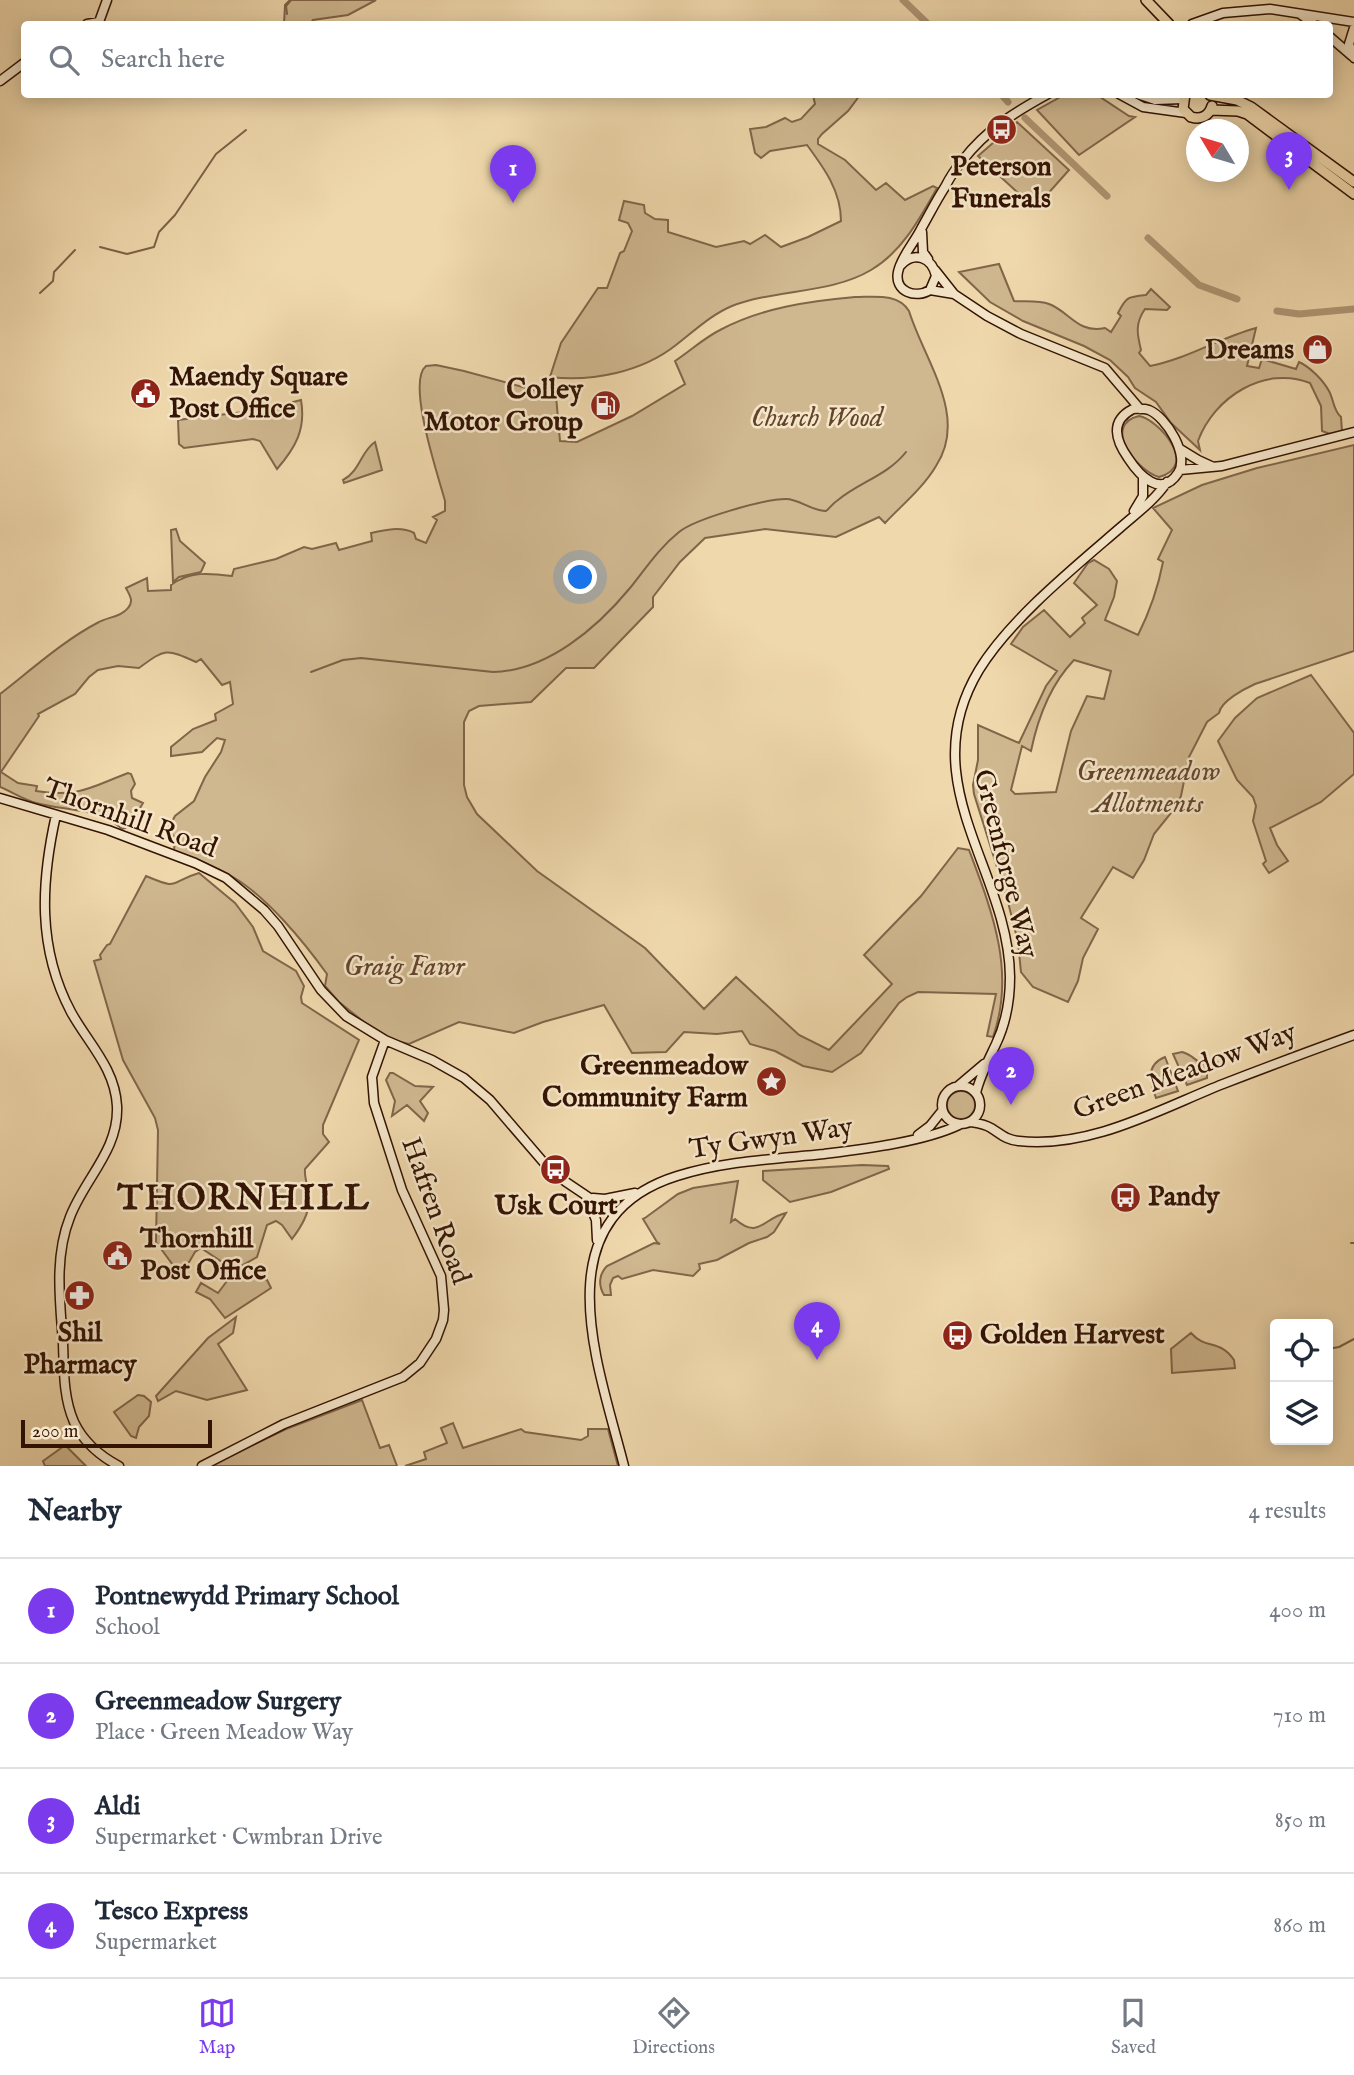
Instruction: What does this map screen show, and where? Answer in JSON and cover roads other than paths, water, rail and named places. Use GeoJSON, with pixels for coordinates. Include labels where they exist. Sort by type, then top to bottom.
{"type":"FeatureCollection","features":[{"type":"Feature","properties":{"kind":"main road"},"geometry":{"type":"LineString","coordinates":[[1146,0],[1166,21]]}},
{"type":"Feature","properties":{"kind":"main road"},"geometry":{"type":"LineString","coordinates":[[1184,98],[1182,104],[1186,113],[1199,118],[1211,110],[1247,114],[1354,194]]}},
{"type":"Feature","properties":{"kind":"main road"},"geometry":{"type":"LineString","coordinates":[[1211,98],[1211,110]]}},
{"type":"Feature","properties":{"kind":"main road"},"geometry":{"type":"LineString","coordinates":[[1226,98],[1251,107],[1354,182]]}},
{"type":"Feature","properties":{"kind":"street"},"geometry":{"type":"LineString","coordinates":[[99,21],[107,0]]}},
{"type":"Feature","properties":{"kind":"street"},"geometry":{"type":"LineString","coordinates":[[1200,21],[1239,10],[1270,9],[1354,22]]}},
{"type":"Feature","properties":{"kind":"street"},"geometry":{"type":"LineString","coordinates":[[1298,13],[1310,21]]}},
{"type":"Feature","properties":{"kind":"street"},"geometry":{"type":"LineString","coordinates":[[1354,28],[1349,44],[1354,58]]}},
{"type":"Feature","properties":{"kind":"street"},"geometry":{"type":"LineString","coordinates":[[1333,40],[1354,58]]}},
{"type":"Feature","properties":{"kind":"street"},"geometry":{"type":"LineString","coordinates":[[0,81],[21,65]]}},
{"type":"Feature","properties":{"kind":"street"},"geometry":{"type":"LineString","coordinates":[[954,294],[930,290],[916,295],[904,290],[898,278],[901,265],[952,174],[982,138],[1015,113],[1041,98]]}},
{"type":"Feature","properties":{"kind":"street"},"geometry":{"type":"LineString","coordinates":[[1126,98],[1143,107],[1186,113]]}},
{"type":"Feature","properties":{"kind":"street"},"geometry":{"type":"LineString","coordinates":[[1149,98],[1174,98]]}},
{"type":"Feature","properties":{"kind":"street"},"geometry":{"type":"LineString","coordinates":[[922,229],[923,252],[954,294],[1021,334],[1105,368],[1140,409]]}},
{"type":"Feature","properties":{"kind":"street"},"geometry":{"type":"LineString","coordinates":[[901,265],[905,260],[917,257],[929,261]]}},
{"type":"Feature","properties":{"kind":"street"},"geometry":{"type":"LineString","coordinates":[[930,290],[935,281],[935,271]]}},
{"type":"Feature","properties":{"kind":"street"},"geometry":{"type":"LineString","coordinates":[[1122,418],[1123,390]]}},
{"type":"Feature","properties":{"kind":"street"},"geometry":{"type":"LineString","coordinates":[[1167,482],[1153,482],[1143,478],[1117,439],[1116,427],[1133,409],[1157,415],[1180,449],[1214,466]]}},
{"type":"Feature","properties":{"kind":"street"},"geometry":{"type":"LineString","coordinates":[[1180,449],[1180,470],[1230,464],[1354,432]]}},
{"type":"Feature","properties":{"kind":"street","name":"Greenforge Way"},"geometry":{"type":"LineString","coordinates":[[976,1093],[1007,1013],[1010,976],[1007,945],[995,902],[964,815],[959,791],[956,743],[961,714],[980,669],[1002,639],[1144,508],[1180,470]]}},
{"type":"Feature","properties":{"kind":"street","name":"Greenforge Way"},"geometry":{"type":"LineString","coordinates":[[1121,527],[1140,502],[1144,491],[1143,478]]}},
{"type":"Feature","properties":{"kind":"street","name":"Thornhill Road"},"geometry":{"type":"LineString","coordinates":[[0,797],[134,839],[226,878],[245,892],[278,926],[321,990],[336,1006],[362,1028],[452,1070],[475,1086],[545,1164],[615,1215]]}},
{"type":"Feature","properties":{"kind":"street"},"geometry":{"type":"LineString","coordinates":[[56,815],[46,865],[46,933],[61,989],[71,1011],[108,1069],[117,1105],[117,1120],[111,1144],[77,1199],[63,1239],[59,1273],[66,1392],[71,1412],[81,1433],[98,1452],[119,1466]]}},
{"type":"Feature","properties":{"kind":"street","name":"Green Meadow Way"},"geometry":{"type":"LineString","coordinates":[[970,1122],[992,1128],[1006,1139],[1028,1142],[1071,1138],[1113,1128],[1354,1035]]}},
{"type":"Feature","properties":{"kind":"street","name":"Hafren Road"},"geometry":{"type":"LineString","coordinates":[[202,1466],[284,1424],[402,1377],[420,1363],[436,1339],[444,1310],[441,1276],[402,1191],[374,1103],[372,1077],[385,1040]]}},
{"type":"Feature","properties":{"kind":"street","name":"Greenforge Way"},"geometry":{"type":"LineString","coordinates":[[958,1086],[987,1062]]}},
{"type":"Feature","properties":{"kind":"street"},"geometry":{"type":"LineString","coordinates":[[913,1138],[930,1126],[942,1111],[944,1095],[958,1086],[968,1087],[976,1093],[992,1128]]}},
{"type":"Feature","properties":{"kind":"street"},"geometry":{"type":"LineString","coordinates":[[942,1111],[947,1119],[959,1125],[975,1118],[980,1106]]}},
{"type":"Feature","properties":{"kind":"street","name":"Ty Gwyn Way"},"geometry":{"type":"LineString","coordinates":[[624,1466],[591,1326],[588,1289],[597,1243],[615,1215],[641,1191],[674,1177],[708,1168],[859,1150],[959,1125]]}},
{"type":"Feature","properties":{"kind":"street"},"geometry":{"type":"LineString","coordinates":[[587,1196],[605,1199],[641,1191]]}},
{"type":"Feature","properties":{"kind":"street"},"geometry":{"type":"LineString","coordinates":[[587,1196],[596,1220],[597,1243]]}},
{"type":"Feature","properties":{"kind":"waterway"},"geometry":{"type":"LineString","coordinates":[[287,14],[286,6],[291,0]]}},
{"type":"Feature","properties":{"kind":"waterway"},"geometry":{"type":"LineString","coordinates":[[903,0],[925,21]]}},
{"type":"Feature","properties":{"kind":"waterway"},"geometry":{"type":"LineString","coordinates":[[1004,98],[1008,102]]}},
{"type":"Feature","properties":{"kind":"waterway"},"geometry":{"type":"LineString","coordinates":[[1025,118],[1107,196]]}},
{"type":"Feature","properties":{"kind":"waterway"},"geometry":{"type":"LineString","coordinates":[[100,247],[127,254],[154,247],[159,232],[175,215],[216,154],[246,130]]}},
{"type":"Feature","properties":{"kind":"waterway"},"geometry":{"type":"LineString","coordinates":[[1148,238],[1199,285],[1237,299]]}},
{"type":"Feature","properties":{"kind":"waterway"},"geometry":{"type":"LineString","coordinates":[[40,293],[53,281],[54,272],[75,250]]}},
{"type":"Feature","properties":{"kind":"waterway"},"geometry":{"type":"LineString","coordinates":[[1277,311],[1299,314],[1354,309]]}},
{"type":"Feature","properties":{"kind":"waterway"},"geometry":{"type":"LineString","coordinates":[[311,672],[343,660],[361,658],[493,672],[533,664],[569,645],[602,618],[665,545],[687,527],[730,511],[776,500],[791,500],[826,511],[846,494],[891,467],[906,452]]}},
{"type":"Feature","properties":{"kind":"waterway"},"geometry":{"type":"LineString","coordinates":[[1333,1348],[1354,1339]]}},
{"type":"Feature","properties":{"kind":"place","name":"Peterson Funerals"},"geometry":{"type":"Point","coordinates":[1001,130]}},
{"type":"Feature","properties":{"kind":"place","name":"Aldi"},"geometry":{"type":"Point","coordinates":[1289,190]}},
{"type":"Feature","properties":{"kind":"place","name":"Pontnewydd Primary School"},"geometry":{"type":"Point","coordinates":[513,203]}},
{"type":"Feature","properties":{"kind":"place","name":"Dreams"},"geometry":{"type":"Point","coordinates":[1317,350]}},
{"type":"Feature","properties":{"kind":"place","name":"Maendy Square Post Office"},"geometry":{"type":"Point","coordinates":[146,393]}},
{"type":"Feature","properties":{"kind":"place","name":"Colley Motor Group"},"geometry":{"type":"Point","coordinates":[606,406]}},
{"type":"Feature","properties":{"kind":"place","name":"Greenmeadow Community Farm"},"geometry":{"type":"Point","coordinates":[771,1082]}},
{"type":"Feature","properties":{"kind":"place","name":"Greenmeadow Surgery"},"geometry":{"type":"Point","coordinates":[1011,1105]}},
{"type":"Feature","properties":{"kind":"place","name":"Usk Court"},"geometry":{"type":"Point","coordinates":[556,1169]}},
{"type":"Feature","properties":{"kind":"place","name":"Pandy"},"geometry":{"type":"Point","coordinates":[1125,1197]}},
{"type":"Feature","properties":{"kind":"place","name":"Thornhill Post Office"},"geometry":{"type":"Point","coordinates":[117,1255]}},
{"type":"Feature","properties":{"kind":"place","name":"Shil Pharmacy"},"geometry":{"type":"Point","coordinates":[80,1296]}},
{"type":"Feature","properties":{"kind":"place","name":"Golden Harvest"},"geometry":{"type":"Point","coordinates":[957,1335]}},
{"type":"Feature","properties":{"kind":"place","name":"Tesco Express"},"geometry":{"type":"Point","coordinates":[817,1360]}},
{"type":"Feature","properties":{"kind":"district","name":"THORNHILL"},"geometry":{"type":"Point","coordinates":[244,1199]}},
{"type":"Feature","properties":{"kind":"park label","name":"Church Wood"},"geometry":{"type":"Point","coordinates":[817,418]}},
{"type":"Feature","properties":{"kind":"park label","name":"Greenmeadow Allotments"},"geometry":{"type":"Point","coordinates":[1148,788]}},
{"type":"Feature","properties":{"kind":"park label","name":"Graig Fawr"},"geometry":{"type":"Point","coordinates":[404,967]}}]}
